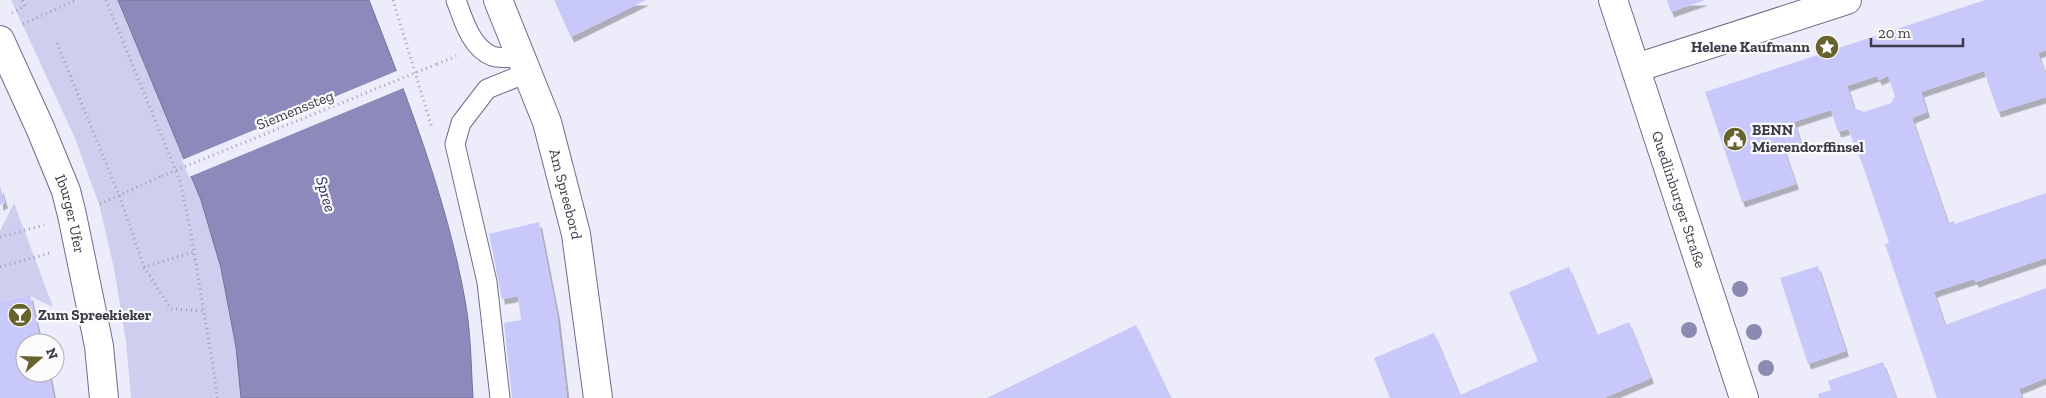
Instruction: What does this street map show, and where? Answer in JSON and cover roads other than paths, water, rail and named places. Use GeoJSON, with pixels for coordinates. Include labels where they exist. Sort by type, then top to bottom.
{"type":"FeatureCollection","features":[{"type":"Feature","properties":{"kind":"street","name":"Am Spreebord"},"geometry":{"type":"LineString","coordinates":[[498,0],[547,122],[576,234],[598,398]]}},
{"type":"Feature","properties":{"kind":"street","name":"Quedlinburger Straße"},"geometry":{"type":"LineString","coordinates":[[1613,0],[1739,396]]}},
{"type":"Feature","properties":{"kind":"street"},"geometry":{"type":"LineString","coordinates":[[1636,68],[1847,0]]}},
{"type":"Feature","properties":{"kind":"street","name":"Iburger Ufer"},"geometry":{"type":"LineString","coordinates":[[0,40],[41,130],[66,192],[80,245],[99,346],[104,398]]}},
{"type":"Feature","properties":{"kind":"lane"},"geometry":{"type":"LineString","coordinates":[[456,0],[468,31],[480,48],[491,56],[524,65]]}},
{"type":"Feature","properties":{"kind":"lane"},"geometry":{"type":"LineString","coordinates":[[500,398],[487,282],[455,144],[461,123],[487,89],[524,65]]}},
{"type":"Feature","properties":{"kind":"water","name":"Spree"},"geometry":{"type":"Polygon","coordinates":[[[118,0],[369,0],[424,147],[457,261],[470,337],[473,398],[241,398],[236,347],[221,268],[201,200],[118,0]]]}},
{"type":"Feature","properties":{"kind":"place","name":"Helene Kaufmann"},"geometry":{"type":"Point","coordinates":[1827,47]}},
{"type":"Feature","properties":{"kind":"place","name":"BENN Mierendorffinsel"},"geometry":{"type":"Point","coordinates":[1735,139]}},
{"type":"Feature","properties":{"kind":"place","name":"Zum Spreekieker"},"geometry":{"type":"Point","coordinates":[20,315]}}]}
